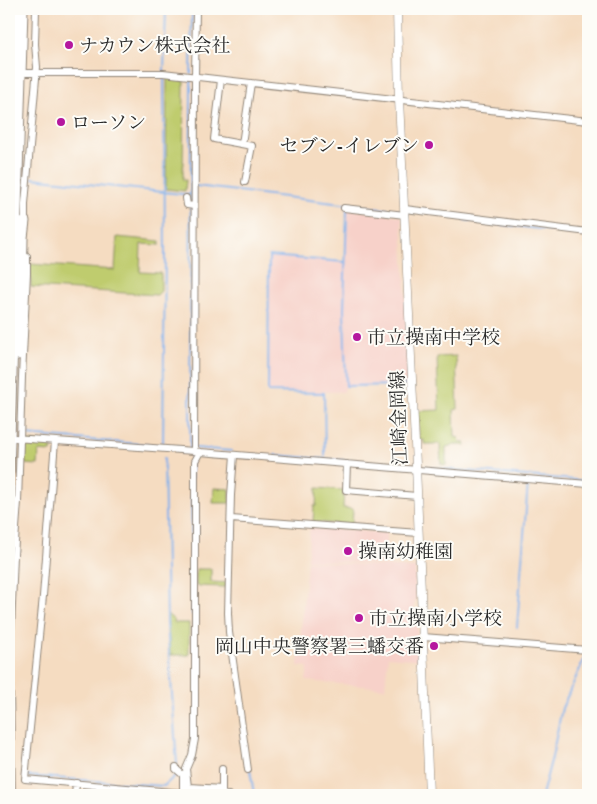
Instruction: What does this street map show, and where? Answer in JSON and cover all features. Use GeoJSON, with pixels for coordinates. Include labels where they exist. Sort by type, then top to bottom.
{"type":"FeatureCollection","features":[{"type":"Feature","properties":{"kind":"highway"},"geometry":{"type":"LineString","coordinates":[[9,235],[16,9]]}},
{"type":"Feature","properties":{"kind":"highway"},"geometry":{"type":"LineString","coordinates":[[9,472],[23,9]]}},
{"type":"Feature","properties":{"kind":"highway"},"geometry":{"type":"LineString","coordinates":[[11,404],[16,385],[25,222]]}},
{"type":"Feature","properties":{"kind":"main road","name":"江崎金岡線"},"geometry":{"type":"LineString","coordinates":[[397,9],[399,99],[430,795]]}},
{"type":"Feature","properties":{"kind":"street"},"geometry":{"type":"LineString","coordinates":[[12,795],[10,778],[11,630],[18,502],[18,438],[27,273],[25,222],[37,60],[35,44],[36,9]]}},
{"type":"Feature","properties":{"kind":"street"},"geometry":{"type":"LineString","coordinates":[[188,791],[186,769],[192,755],[195,739],[195,450],[192,206],[195,186],[190,76],[196,9]]}},
{"type":"Feature","properties":{"kind":"street"},"geometry":{"type":"LineString","coordinates":[[26,74],[163,74],[190,76],[588,121]]}},
{"type":"Feature","properties":{"kind":"street"},"geometry":{"type":"LineString","coordinates":[[221,80],[214,139],[252,146],[245,182]]}},
{"type":"Feature","properties":{"kind":"street"},"geometry":{"type":"LineString","coordinates":[[242,144],[251,83]]}},
{"type":"Feature","properties":{"kind":"street"},"geometry":{"type":"LineString","coordinates":[[186,198],[187,205],[192,206]]}},
{"type":"Feature","properties":{"kind":"street"},"geometry":{"type":"LineString","coordinates":[[344,208],[405,212],[588,232]]}},
{"type":"Feature","properties":{"kind":"street"},"geometry":{"type":"LineString","coordinates":[[18,438],[195,450],[588,484]]}},
{"type":"Feature","properties":{"kind":"street"},"geometry":{"type":"LineString","coordinates":[[25,777],[55,441]]}},
{"type":"Feature","properties":{"kind":"street"},"geometry":{"type":"LineString","coordinates":[[234,454],[228,613],[248,770]]}},
{"type":"Feature","properties":{"kind":"street"},"geometry":{"type":"LineString","coordinates":[[347,464],[346,490],[417,496]]}},
{"type":"Feature","properties":{"kind":"street"},"geometry":{"type":"LineString","coordinates":[[231,520],[418,533]]}},
{"type":"Feature","properties":{"kind":"street"},"geometry":{"type":"LineString","coordinates":[[423,637],[587,648]]}},
{"type":"Feature","properties":{"kind":"street"},"geometry":{"type":"LineString","coordinates":[[10,778],[25,777],[76,783],[223,793],[222,769]]}},
{"type":"Feature","properties":{"kind":"street"},"geometry":{"type":"LineString","coordinates":[[178,770],[183,775],[188,791]]}},
{"type":"Feature","properties":{"kind":"street"},"geometry":{"type":"LineString","coordinates":[[75,795],[76,783]]}},
{"type":"Feature","properties":{"kind":"shaded area"},"geometry":{"type":"Polygon","coordinates":[[[348,209],[400,216],[402,218],[410,384],[345,385],[344,392],[269,391],[270,257],[346,263],[348,209]]]}},
{"type":"Feature","properties":{"kind":"shaded area"},"geometry":{"type":"Polygon","coordinates":[[[310,527],[387,533],[387,554],[392,555],[391,565],[307,560],[310,527]]]}},
{"type":"Feature","properties":{"kind":"shaded area"},"geometry":{"type":"Polygon","coordinates":[[[307,561],[415,568],[416,600],[414,603],[414,618],[417,621],[418,649],[420,650],[421,660],[388,657],[385,688],[306,681],[308,667],[298,666],[307,561]]]}},
{"type":"Feature","properties":{"kind":"green space"},"geometry":{"type":"Polygon","coordinates":[[[167,77],[184,79],[183,180],[186,180],[185,191],[166,189],[167,77]]]}},
{"type":"Feature","properties":{"kind":"green space"},"geometry":{"type":"Polygon","coordinates":[[[117,237],[160,241],[160,245],[141,244],[140,272],[160,273],[161,275],[161,291],[157,295],[31,287],[30,264],[115,270],[117,237]]]}},
{"type":"Feature","properties":{"kind":"green space"},"geometry":{"type":"Polygon","coordinates":[[[456,356],[458,409],[454,410],[455,437],[459,438],[460,442],[465,442],[465,445],[446,447],[446,465],[441,464],[440,444],[424,444],[424,440],[419,440],[418,411],[439,410],[437,357],[456,356]]]}},
{"type":"Feature","properties":{"kind":"green space"},"geometry":{"type":"Polygon","coordinates":[[[29,442],[52,445],[51,452],[39,451],[38,465],[25,464],[25,445],[29,442]]]}},
{"type":"Feature","properties":{"kind":"green space"},"geometry":{"type":"Polygon","coordinates":[[[214,488],[230,489],[230,503],[213,503],[214,488]]]}},
{"type":"Feature","properties":{"kind":"green space"},"geometry":{"type":"Polygon","coordinates":[[[317,488],[344,490],[343,508],[353,509],[352,525],[313,522],[317,488]]]}},
{"type":"Feature","properties":{"kind":"green space"},"geometry":{"type":"Polygon","coordinates":[[[196,569],[211,569],[211,582],[228,583],[226,587],[196,586],[196,569]]]}},
{"type":"Feature","properties":{"kind":"green space"},"geometry":{"type":"Polygon","coordinates":[[[167,614],[175,623],[189,623],[189,655],[170,655],[167,614]]]}},
{"type":"Feature","properties":{"kind":"waterway"},"geometry":{"type":"LineString","coordinates":[[164,71],[166,9]]}},
{"type":"Feature","properties":{"kind":"waterway"},"geometry":{"type":"LineString","coordinates":[[191,74],[192,9]]}},
{"type":"Feature","properties":{"kind":"waterway"},"geometry":{"type":"LineString","coordinates":[[163,445],[164,77]]}},
{"type":"Feature","properties":{"kind":"waterway"},"geometry":{"type":"LineString","coordinates":[[190,449],[191,79]]}},
{"type":"Feature","properties":{"kind":"waterway"},"geometry":{"type":"LineString","coordinates":[[32,178],[191,195]]}},
{"type":"Feature","properties":{"kind":"waterway"},"geometry":{"type":"LineString","coordinates":[[196,186],[400,211]]}},
{"type":"Feature","properties":{"kind":"waterway"},"geometry":{"type":"LineString","coordinates":[[347,209],[344,309],[346,386],[409,385]]}},
{"type":"Feature","properties":{"kind":"waterway"},"geometry":{"type":"LineString","coordinates":[[465,220],[588,235]]}},
{"type":"Feature","properties":{"kind":"waterway"},"geometry":{"type":"LineString","coordinates":[[325,456],[324,393],[268,392],[269,256],[345,262]]}},
{"type":"Feature","properties":{"kind":"waterway"},"geometry":{"type":"LineString","coordinates":[[26,435],[178,447]]}},
{"type":"Feature","properties":{"kind":"waterway"},"geometry":{"type":"LineString","coordinates":[[196,448],[231,451]]}},
{"type":"Feature","properties":{"kind":"waterway"},"geometry":{"type":"LineString","coordinates":[[191,454],[192,614]]}},
{"type":"Feature","properties":{"kind":"waterway"},"geometry":{"type":"LineString","coordinates":[[275,455],[410,466]]}},
{"type":"Feature","properties":{"kind":"waterway"},"geometry":{"type":"LineString","coordinates":[[164,458],[167,624],[177,764]]}},
{"type":"Feature","properties":{"kind":"waterway"},"geometry":{"type":"LineString","coordinates":[[420,467],[588,481]]}},
{"type":"Feature","properties":{"kind":"waterway"},"geometry":{"type":"LineString","coordinates":[[517,627],[528,482]]}},
{"type":"Feature","properties":{"kind":"waterway"},"geometry":{"type":"LineString","coordinates":[[542,795],[562,708],[587,653]]}},
{"type":"Feature","properties":{"kind":"waterway"},"geometry":{"type":"LineString","coordinates":[[250,770],[254,794]]}},
{"type":"Feature","properties":{"kind":"waterway"},"geometry":{"type":"LineString","coordinates":[[27,776],[164,786],[177,774]]}},
{"type":"Feature","properties":{"kind":"waterway"},"geometry":{"type":"LineString","coordinates":[[229,792],[263,795]]}},
{"type":"Feature","properties":{"kind":"place","name":"ナカウン株式会社"},"geometry":{"type":"Point","coordinates":[69,45]}},
{"type":"Feature","properties":{"kind":"place","name":"ローソン"},"geometry":{"type":"Point","coordinates":[61,122]}},
{"type":"Feature","properties":{"kind":"place","name":"セブン-イレブン"},"geometry":{"type":"Point","coordinates":[429,145]}},
{"type":"Feature","properties":{"kind":"place","name":"市立操南中学校"},"geometry":{"type":"Point","coordinates":[357,337]}},
{"type":"Feature","properties":{"kind":"place","name":"操南幼稚園"},"geometry":{"type":"Point","coordinates":[348,551]}},
{"type":"Feature","properties":{"kind":"place","name":"市立操南小学校"},"geometry":{"type":"Point","coordinates":[359,618]}},
{"type":"Feature","properties":{"kind":"place","name":"岡山中央警察署三蟠交番"},"geometry":{"type":"Point","coordinates":[434,646]}}]}
